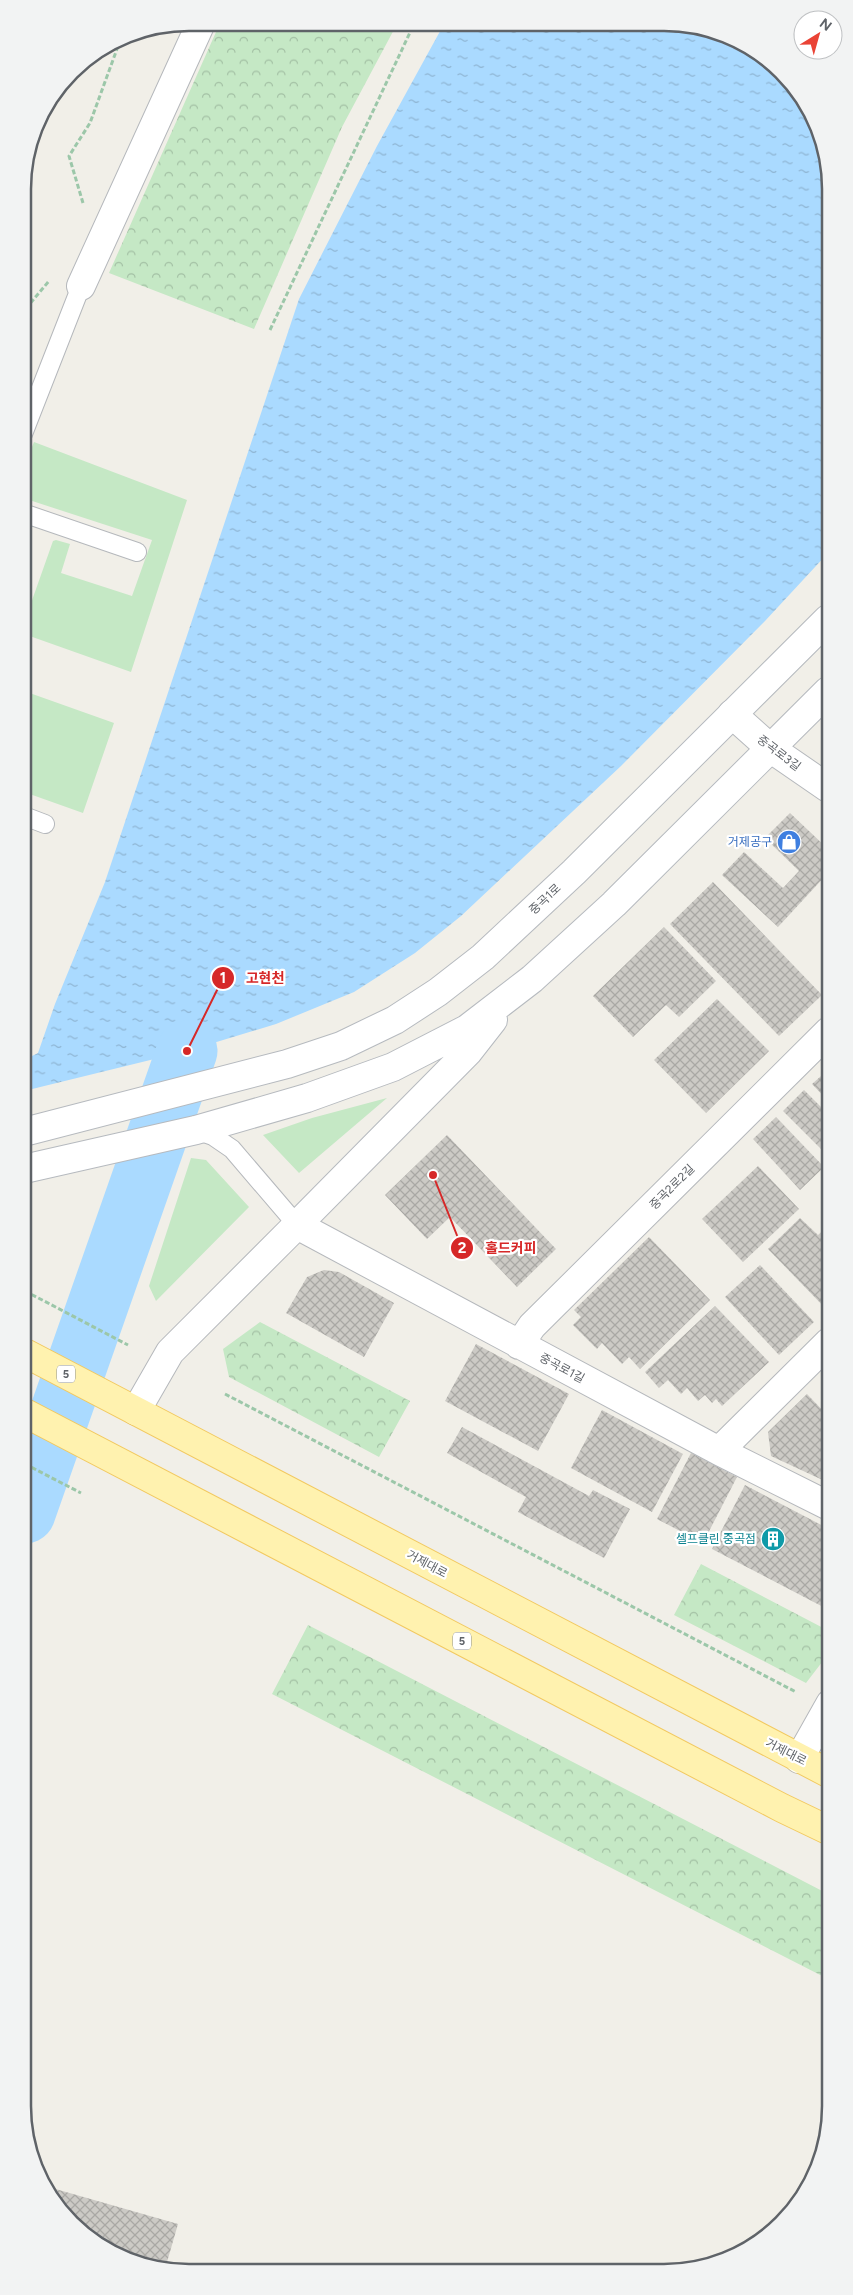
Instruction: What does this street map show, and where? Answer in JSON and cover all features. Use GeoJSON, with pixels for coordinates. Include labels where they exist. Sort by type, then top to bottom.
{"type":"FeatureCollection","features":[{"type":"Feature","properties":{"kind":"main road","name":"거제대로"},"geometry":{"type":"LineString","coordinates":[[31,1356],[821,1770]]}},
{"type":"Feature","properties":{"kind":"main road","name":"5"},"geometry":{"type":"LineString","coordinates":[[31,1416],[821,1827]]}},
{"type":"Feature","properties":{"kind":"street"},"geometry":{"type":"LineString","coordinates":[[81,286],[197,32]]}},
{"type":"Feature","properties":{"kind":"street","name":"중곡1로"},"geometry":{"type":"LineString","coordinates":[[32,1130],[287,1064],[341,1046],[395,1020],[438,992],[483,957],[574,872],[822,625]]}},
{"type":"Feature","properties":{"kind":"street"},"geometry":{"type":"LineString","coordinates":[[31,1167],[196,1130],[307,1098],[393,1066],[466,1029],[517,990],[614,904],[822,697]]}},
{"type":"Feature","properties":{"kind":"street","name":"중곡로3길"},"geometry":{"type":"LineString","coordinates":[[732,714],[770,748],[822,784]]}},
{"type":"Feature","properties":{"kind":"street"},"geometry":{"type":"LineString","coordinates":[[136,1411],[170,1352],[468,1052],[517,990]]}},
{"type":"Feature","properties":{"kind":"street","name":"중곡2로2길"},"geometry":{"type":"LineString","coordinates":[[519,1345],[532,1326],[822,1037]]}},
{"type":"Feature","properties":{"kind":"street","name":"중곡로1길"},"geometry":{"type":"LineString","coordinates":[[297,1225],[719,1451],[821,1502]]}},
{"type":"Feature","properties":{"kind":"street"},"geometry":{"type":"LineString","coordinates":[[719,1451],[821,1350]]}},
{"type":"Feature","properties":{"kind":"street"},"geometry":{"type":"LineString","coordinates":[[799,1759],[821,1720]]}},
{"type":"Feature","properties":{"kind":"lane"},"geometry":{"type":"LineString","coordinates":[[32,411],[81,286]]}},
{"type":"Feature","properties":{"kind":"lane"},"geometry":{"type":"LineString","coordinates":[[32,516],[137,552]]}},
{"type":"Feature","properties":{"kind":"lane"},"geometry":{"type":"LineString","coordinates":[[32,819],[46,824]]}},
{"type":"Feature","properties":{"kind":"lane"},"geometry":{"type":"LineString","coordinates":[[196,1130],[213,1136],[232,1149],[297,1225]]}},
{"type":"Feature","properties":{"kind":"path"},"geometry":{"type":"LineString","coordinates":[[270,330],[410,32]]}},
{"type":"Feature","properties":{"kind":"path"},"geometry":{"type":"LineString","coordinates":[[84,205],[69,156],[90,123],[117,49]]}},
{"type":"Feature","properties":{"kind":"path"},"geometry":{"type":"LineString","coordinates":[[32,301],[50,280]]}},
{"type":"Feature","properties":{"kind":"path"},"geometry":{"type":"LineString","coordinates":[[31,1295],[128,1345]]}},
{"type":"Feature","properties":{"kind":"path"},"geometry":{"type":"LineString","coordinates":[[225,1394],[796,1692]]}},
{"type":"Feature","properties":{"kind":"path"},"geometry":{"type":"LineString","coordinates":[[31,1467],[81,1493]]}},
{"type":"Feature","properties":{"kind":"green space"},"geometry":{"type":"Polygon","coordinates":[[[216,32],[393,32],[342,127],[254,329],[109,273],[216,32]]]}},
{"type":"Feature","properties":{"kind":"green space"},"geometry":{"type":"Polygon","coordinates":[[[34,442],[187,500],[131,672],[32,637],[32,601],[53,541],[56,540],[70,544],[61,573],[132,596],[152,540],[32,501],[32,447],[34,442]]]}},
{"type":"Feature","properties":{"kind":"green space"},"geometry":{"type":"Polygon","coordinates":[[[32,694],[114,723],[83,813],[32,795],[32,694]]]}},
{"type":"Feature","properties":{"kind":"green space"},"geometry":{"type":"Polygon","coordinates":[[[387,1098],[299,1173],[263,1135],[312,1118],[387,1098]]]}},
{"type":"Feature","properties":{"kind":"green space"},"geometry":{"type":"Polygon","coordinates":[[[191,1158],[206,1160],[249,1207],[156,1301],[149,1286],[191,1158]]]}},
{"type":"Feature","properties":{"kind":"green space"},"geometry":{"type":"Polygon","coordinates":[[[260,1322],[410,1401],[379,1457],[229,1377],[223,1349],[260,1322]]]}},
{"type":"Feature","properties":{"kind":"green space"},"geometry":{"type":"Polygon","coordinates":[[[701,1564],[821,1627],[821,1663],[806,1683],[674,1615],[701,1564]]]}},
{"type":"Feature","properties":{"kind":"green space"},"geometry":{"type":"Polygon","coordinates":[[[308,1625],[821,1890],[821,1975],[272,1694],[308,1625]]]}},
{"type":"Feature","properties":{"kind":"water"},"geometry":{"type":"Polygon","coordinates":[[[440,31],[664,31],[694,34],[734,48],[760,64],[789,93],[801,110],[810,129],[819,159],[822,189],[822,560],[765,621],[621,766],[461,916],[415,953],[354,992],[276,1024],[187,1051],[32,1089],[32,1056],[38,1053],[55,1004],[105,882],[299,299],[377,146],[440,31]]]}},
{"type":"Feature","properties":{"kind":"building"},"geometry":{"type":"Polygon","coordinates":[[[790,813],[822,843],[822,880],[778,927],[722,875],[744,852],[783,888],[799,871],[765,838],[790,813]]]}},
{"type":"Feature","properties":{"kind":"building"},"geometry":{"type":"Polygon","coordinates":[[[713,882],[822,995],[779,1036],[670,924],[713,882]]]}},
{"type":"Feature","properties":{"kind":"building"},"geometry":{"type":"Polygon","coordinates":[[[664,927],[716,981],[679,1017],[666,1005],[633,1037],[593,996],[664,927]]]}},
{"type":"Feature","properties":{"kind":"building"},"geometry":{"type":"Polygon","coordinates":[[[717,999],[769,1051],[706,1113],[654,1060],[717,999]]]}},
{"type":"Feature","properties":{"kind":"building"},"geometry":{"type":"Polygon","coordinates":[[[822,1076],[822,1094],[812,1084],[822,1076]]]}},
{"type":"Feature","properties":{"kind":"building"},"geometry":{"type":"Polygon","coordinates":[[[804,1090],[822,1108],[822,1150],[783,1111],[804,1090]]]}},
{"type":"Feature","properties":{"kind":"building"},"geometry":{"type":"Polygon","coordinates":[[[776,1117],[821,1164],[821,1169],[800,1190],[753,1139],[776,1117]]]}},
{"type":"Feature","properties":{"kind":"building"},"geometry":{"type":"Polygon","coordinates":[[[447,1135],[556,1249],[517,1287],[450,1217],[427,1239],[385,1195],[447,1135]]]}},
{"type":"Feature","properties":{"kind":"building"},"geometry":{"type":"Polygon","coordinates":[[[758,1166],[799,1209],[743,1262],[702,1219],[758,1166]]]}},
{"type":"Feature","properties":{"kind":"building"},"geometry":{"type":"Polygon","coordinates":[[[800,1218],[818,1235],[821,1232],[821,1304],[768,1249],[800,1218]]]}},
{"type":"Feature","properties":{"kind":"building"},"geometry":{"type":"Polygon","coordinates":[[[649,1237],[710,1300],[640,1369],[629,1357],[622,1364],[602,1343],[597,1349],[573,1325],[581,1317],[574,1310],[649,1237]]]}},
{"type":"Feature","properties":{"kind":"building"},"geometry":{"type":"Polygon","coordinates":[[[760,1265],[814,1322],[779,1355],[725,1297],[760,1265]]]}},
{"type":"Feature","properties":{"kind":"building"},"geometry":{"type":"Polygon","coordinates":[[[324,1270],[339,1272],[394,1303],[364,1357],[286,1313],[307,1277],[324,1270]]]}},
{"type":"Feature","properties":{"kind":"building"},"geometry":{"type":"Polygon","coordinates":[[[715,1306],[769,1362],[722,1406],[716,1399],[712,1403],[705,1395],[698,1401],[687,1388],[681,1394],[668,1380],[659,1388],[645,1372],[715,1306]]]}},
{"type":"Feature","properties":{"kind":"building"},"geometry":{"type":"Polygon","coordinates":[[[476,1344],[569,1394],[538,1451],[445,1401],[476,1344]]]}},
{"type":"Feature","properties":{"kind":"building"},"geometry":{"type":"Polygon","coordinates":[[[807,1394],[821,1409],[821,1479],[771,1456],[768,1432],[807,1394]]]}},
{"type":"Feature","properties":{"kind":"building"},"geometry":{"type":"Polygon","coordinates":[[[602,1410],[683,1454],[652,1512],[571,1468],[602,1410]]]}},
{"type":"Feature","properties":{"kind":"building"},"geometry":{"type":"Polygon","coordinates":[[[462,1427],[589,1496],[593,1490],[630,1509],[604,1558],[518,1512],[526,1497],[447,1453],[462,1427]]]}},
{"type":"Feature","properties":{"kind":"building"},"geometry":{"type":"Polygon","coordinates":[[[691,1453],[737,1477],[703,1543],[657,1519],[691,1453]]]}},
{"type":"Feature","properties":{"kind":"building","name":"셀프클린 중곡점"},"geometry":{"type":"Polygon","coordinates":[[[745,1485],[821,1525],[821,1606],[712,1549],[745,1485]]]}},
{"type":"Feature","properties":{"kind":"building"},"geometry":{"type":"Polygon","coordinates":[[[55,2189],[178,2224],[167,2262],[159,2261],[110,2243],[78,2217],[55,2189]]]}},
{"type":"Feature","properties":{"kind":"waterway"},"geometry":{"type":"LineString","coordinates":[[31,1495],[187,1051]]}},
{"type":"Feature","properties":{"kind":"place","name":"거제공구"},"geometry":{"type":"Point","coordinates":[789,842]}},
{"type":"Feature","properties":{"kind":"place","name":"고현천"},"geometry":{"type":"Point","coordinates":[187,1051]}},
{"type":"Feature","properties":{"kind":"place","name":"홀드커피"},"geometry":{"type":"Point","coordinates":[433,1175]}},
{"type":"Feature","properties":{"kind":"place","name":"셀프클린 중곡점"},"geometry":{"type":"Point","coordinates":[773,1539]}}]}
